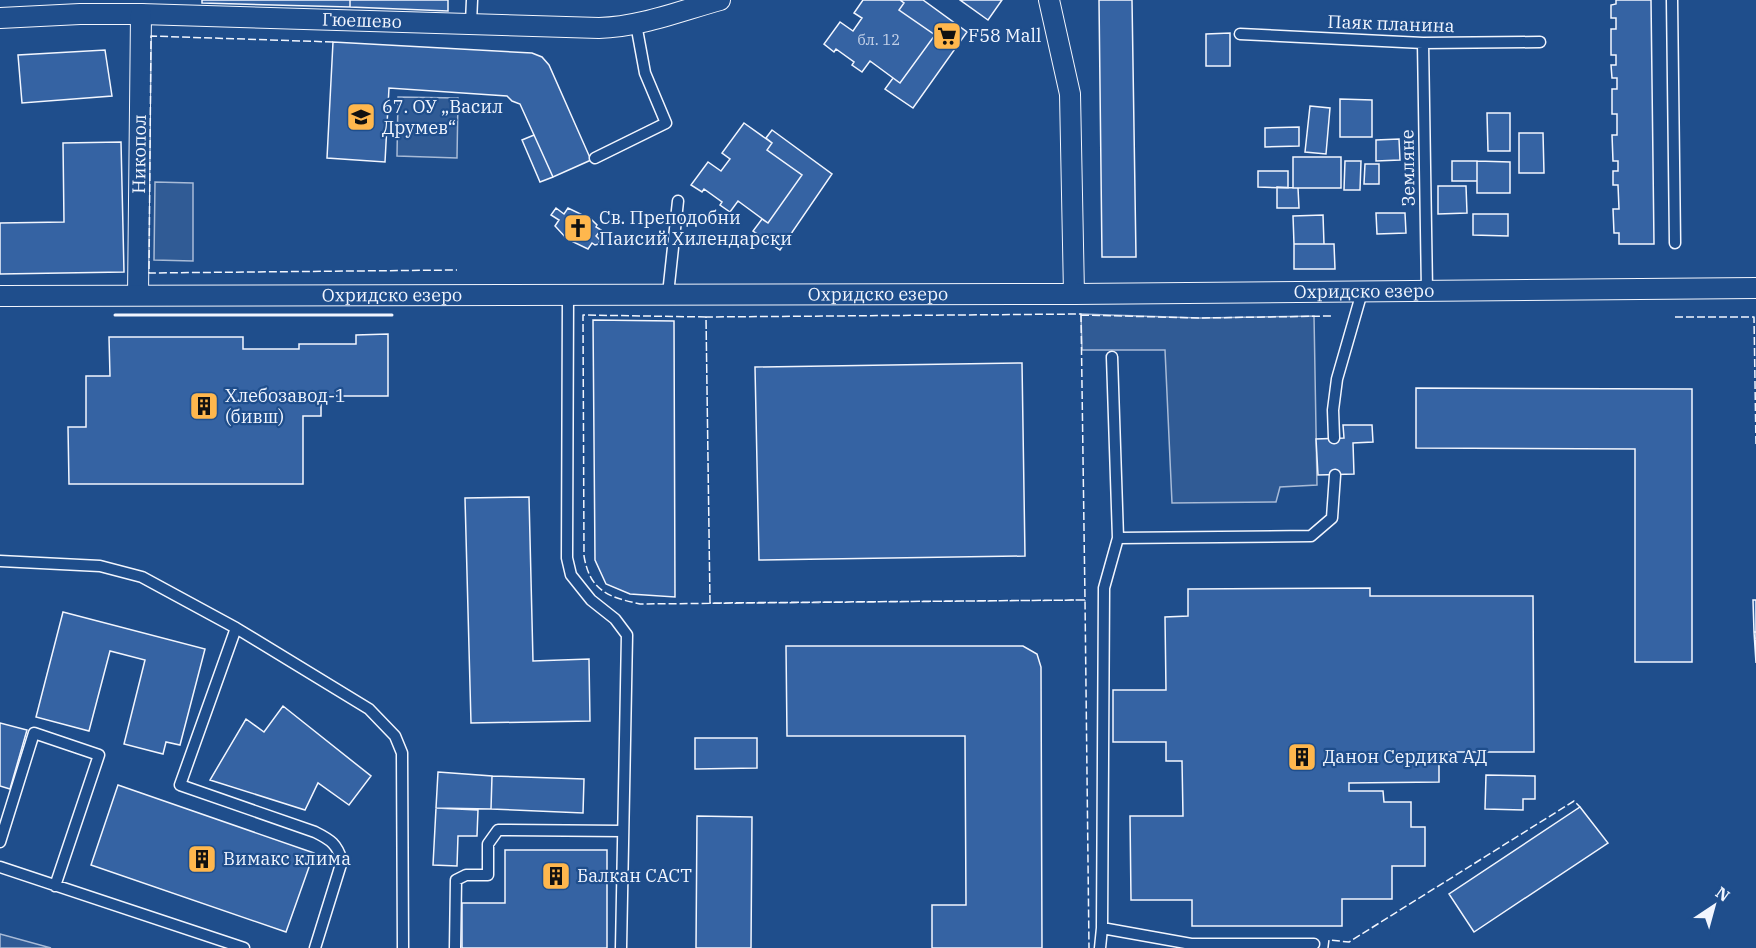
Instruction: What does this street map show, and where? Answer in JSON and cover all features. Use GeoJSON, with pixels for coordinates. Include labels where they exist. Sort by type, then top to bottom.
{"type":"FeatureCollection","features":[{"type":"Feature","properties":{"kind":"street","name":"Гюешево"},"geometry":{"type":"LineString","coordinates":[[0,18],[141,14],[599,28],[636,24],[659,9],[720,0]]}},
{"type":"Feature","properties":{"kind":"street"},"geometry":{"type":"LineString","coordinates":[[1049,0],[1070,94],[1074,294]]}},
{"type":"Feature","properties":{"kind":"street","name":"Никопол"},"geometry":{"type":"LineString","coordinates":[[138,295],[141,14]]}},
{"type":"Feature","properties":{"kind":"street","name":"Охридско езеро"},"geometry":{"type":"LineString","coordinates":[[0,296],[1074,294],[1756,288]]}},
{"type":"Feature","properties":{"kind":"lane"},"geometry":{"type":"LineString","coordinates":[[471,23],[472,0]]}},
{"type":"Feature","properties":{"kind":"lane"},"geometry":{"type":"LineString","coordinates":[[1672,0],[1675,243]]}},
{"type":"Feature","properties":{"kind":"lane"},"geometry":{"type":"LineString","coordinates":[[595,158],[666,123],[645,73],[636,24]]}},
{"type":"Feature","properties":{"kind":"lane","name":"Паяк планина"},"geometry":{"type":"LineString","coordinates":[[1240,34],[1423,43],[1540,42]]}},
{"type":"Feature","properties":{"kind":"lane","name":"Земляне"},"geometry":{"type":"LineString","coordinates":[[1423,43],[1427,291]]}},
{"type":"Feature","properties":{"kind":"lane"},"geometry":{"type":"LineString","coordinates":[[668,294],[678,201]]}},
{"type":"Feature","properties":{"kind":"lane"},"geometry":{"type":"LineString","coordinates":[[1334,438],[1333,410],[1337,379],[1362,292]]}},
{"type":"Feature","properties":{"kind":"lane"},"geometry":{"type":"LineString","coordinates":[[568,295],[567,558],[571,575],[591,600],[615,619],[627,635],[621,948]]}},
{"type":"Feature","properties":{"kind":"lane"},"geometry":{"type":"LineString","coordinates":[[1100,948],[1104,588],[1118,538],[1112,357]]}},
{"type":"Feature","properties":{"kind":"lane"},"geometry":{"type":"LineString","coordinates":[[1118,538],[1311,536],[1332,518],[1335,475]]}},
{"type":"Feature","properties":{"kind":"lane"},"geometry":{"type":"LineString","coordinates":[[0,561],[100,566],[142,577],[236,628],[369,709],[395,736],[402,753],[403,948]]}},
{"type":"Feature","properties":{"kind":"lane"},"geometry":{"type":"LineString","coordinates":[[236,628],[180,785],[315,832],[338,847],[342,861],[315,948]]}},
{"type":"Feature","properties":{"kind":"lane"},"geometry":{"type":"LineString","coordinates":[[0,842],[34,733],[99,755],[55,886]]}},
{"type":"Feature","properties":{"kind":"lane"},"geometry":{"type":"LineString","coordinates":[[454,948],[456,880],[466,875],[488,875],[488,844],[498,830],[623,831]]}},
{"type":"Feature","properties":{"kind":"lane"},"geometry":{"type":"LineString","coordinates":[[0,867],[244,948]]}},
{"type":"Feature","properties":{"kind":"lane"},"geometry":{"type":"LineString","coordinates":[[1102,928],[1191,944],[1314,944]]}},
{"type":"Feature","properties":{"kind":"shaded area"},"geometry":{"type":"Polygon","coordinates":[[[398,97],[458,98],[457,158],[397,156],[398,97]]]}},
{"type":"Feature","properties":{"kind":"shaded area"},"geometry":{"type":"Polygon","coordinates":[[[155,182],[193,183],[193,261],[154,260],[155,182]]]}},
{"type":"Feature","properties":{"kind":"shaded area"},"geometry":{"type":"Polygon","coordinates":[[[1081,314],[1200,318],[1314,316],[1317,485],[1280,487],[1276,502],[1172,503],[1165,350],[1082,350],[1081,314]]]}},
{"type":"Feature","properties":{"kind":"shaded area"},"geometry":{"type":"Polygon","coordinates":[[[0,934],[51,948],[0,948],[0,934]]]}},
{"type":"Feature","properties":{"kind":"building"},"geometry":{"type":"Polygon","coordinates":[[[202,0],[350,0],[350,7],[202,3],[202,0]]]}},
{"type":"Feature","properties":{"kind":"building"},"geometry":{"type":"Polygon","coordinates":[[[350,0],[448,0],[448,11],[350,7],[350,0]]]}},
{"type":"Feature","properties":{"kind":"building"},"geometry":{"type":"Polygon","coordinates":[[[863,0],[900,0],[904,3],[899,10],[935,35],[900,83],[870,61],[862,72],[852,65],[854,62],[836,49],[834,52],[824,44],[840,22],[853,31],[862,18],[854,13],[863,0]]]}},
{"type":"Feature","properties":{"kind":"building"},"geometry":{"type":"Polygon","coordinates":[[[900,0],[923,0],[967,32],[913,108],[885,89],[893,78],[900,83],[935,35],[899,10],[904,3],[900,0]]]}},
{"type":"Feature","properties":{"kind":"building"},"geometry":{"type":"Polygon","coordinates":[[[960,0],[1002,0],[988,20],[960,0]]]}},
{"type":"Feature","properties":{"kind":"building"},"geometry":{"type":"Polygon","coordinates":[[[1099,0],[1132,0],[1136,257],[1102,257],[1099,0]]]}},
{"type":"Feature","properties":{"kind":"building"},"geometry":{"type":"Polygon","coordinates":[[[1616,0],[1651,0],[1654,244],[1619,244],[1619,233],[1614,233],[1613,209],[1619,209],[1618,185],[1613,185],[1613,171],[1618,171],[1618,161],[1613,161],[1612,135],[1617,135],[1617,114],[1612,114],[1612,89],[1617,89],[1617,78],[1612,78],[1611,65],[1616,65],[1616,55],[1611,55],[1611,29],[1616,29],[1616,18],[1611,18],[1611,5],[1616,4],[1616,0]]]}},
{"type":"Feature","properties":{"kind":"building"},"geometry":{"type":"Polygon","coordinates":[[[1230,33],[1230,66],[1206,66],[1206,34],[1230,33]]]}},
{"type":"Feature","properties":{"kind":"building"},"geometry":{"type":"Polygon","coordinates":[[[333,42],[532,53],[542,57],[549,65],[591,160],[553,177],[520,104],[507,96],[389,88],[385,162],[327,158],[333,42]]]}},
{"type":"Feature","properties":{"kind":"building"},"geometry":{"type":"Polygon","coordinates":[[[105,50],[112,96],[22,103],[18,55],[105,50]]]}},
{"type":"Feature","properties":{"kind":"building"},"geometry":{"type":"Polygon","coordinates":[[[1340,99],[1372,100],[1372,137],[1340,137],[1340,99]]]}},
{"type":"Feature","properties":{"kind":"building"},"geometry":{"type":"Polygon","coordinates":[[[1310,106],[1330,108],[1326,154],[1305,152],[1310,106]]]}},
{"type":"Feature","properties":{"kind":"building"},"geometry":{"type":"Polygon","coordinates":[[[1487,113],[1510,113],[1510,151],[1488,151],[1487,113]]]}},
{"type":"Feature","properties":{"kind":"building"},"geometry":{"type":"Polygon","coordinates":[[[744,123],[772,143],[767,150],[802,175],[768,223],[738,201],[730,212],[720,205],[722,202],[704,189],[702,192],[691,185],[708,162],[721,171],[730,159],[722,153],[744,123]]]}},
{"type":"Feature","properties":{"kind":"building"},"geometry":{"type":"Polygon","coordinates":[[[1299,127],[1299,146],[1265,147],[1265,128],[1299,127]]]}},
{"type":"Feature","properties":{"kind":"building"},"geometry":{"type":"Polygon","coordinates":[[[772,130],[832,174],[780,250],[753,231],[762,219],[768,223],[802,175],[767,150],[772,143],[766,138],[772,130]]]}},
{"type":"Feature","properties":{"kind":"building"},"geometry":{"type":"Polygon","coordinates":[[[1519,133],[1543,133],[1544,173],[1519,173],[1519,133]]]}},
{"type":"Feature","properties":{"kind":"building"},"geometry":{"type":"Polygon","coordinates":[[[534,135],[553,177],[540,182],[522,140],[534,135]]]}},
{"type":"Feature","properties":{"kind":"building"},"geometry":{"type":"Polygon","coordinates":[[[1399,139],[1400,160],[1376,161],[1376,140],[1399,139]]]}},
{"type":"Feature","properties":{"kind":"building"},"geometry":{"type":"Polygon","coordinates":[[[121,142],[124,272],[0,274],[0,223],[64,222],[63,143],[121,142]]]}},
{"type":"Feature","properties":{"kind":"building"},"geometry":{"type":"Polygon","coordinates":[[[1293,157],[1341,157],[1341,188],[1293,188],[1293,157]]]}},
{"type":"Feature","properties":{"kind":"building"},"geometry":{"type":"Polygon","coordinates":[[[1345,161],[1361,161],[1360,190],[1344,190],[1345,161]]]}},
{"type":"Feature","properties":{"kind":"building"},"geometry":{"type":"Polygon","coordinates":[[[1452,161],[1477,161],[1477,181],[1452,181],[1452,161]]]}},
{"type":"Feature","properties":{"kind":"building"},"geometry":{"type":"Polygon","coordinates":[[[1477,161],[1510,162],[1510,193],[1477,193],[1477,161]]]}},
{"type":"Feature","properties":{"kind":"building"},"geometry":{"type":"Polygon","coordinates":[[[1365,164],[1379,164],[1379,184],[1364,184],[1365,164]]]}},
{"type":"Feature","properties":{"kind":"building"},"geometry":{"type":"Polygon","coordinates":[[[1258,171],[1288,171],[1288,188],[1258,187],[1258,171]]]}},
{"type":"Feature","properties":{"kind":"building"},"geometry":{"type":"Polygon","coordinates":[[[1438,186],[1466,186],[1467,213],[1438,214],[1438,186]]]}},
{"type":"Feature","properties":{"kind":"building"},"geometry":{"type":"Polygon","coordinates":[[[1277,187],[1298,188],[1299,208],[1277,208],[1277,187]]]}},
{"type":"Feature","properties":{"kind":"building","name":"Св. Преподобни Паисий Хилендарски"},"geometry":{"type":"Polygon","coordinates":[[[556,208],[564,214],[568,208],[591,219],[601,230],[596,236],[600,240],[599,244],[592,243],[588,249],[567,239],[555,226],[559,220],[551,215],[556,208]]]}},
{"type":"Feature","properties":{"kind":"building"},"geometry":{"type":"Polygon","coordinates":[[[1376,213],[1405,213],[1406,233],[1377,234],[1376,213]]]}},
{"type":"Feature","properties":{"kind":"building"},"geometry":{"type":"Polygon","coordinates":[[[1473,214],[1508,214],[1508,236],[1473,235],[1473,214]]]}},
{"type":"Feature","properties":{"kind":"building"},"geometry":{"type":"Polygon","coordinates":[[[1323,215],[1324,244],[1294,244],[1293,216],[1323,215]]]}},
{"type":"Feature","properties":{"kind":"building"},"geometry":{"type":"Polygon","coordinates":[[[1294,244],[1334,244],[1335,269],[1294,269],[1294,244]]]}},
{"type":"Feature","properties":{"kind":"building"},"geometry":{"type":"Polygon","coordinates":[[[593,320],[674,321],[675,597],[630,594],[606,584],[595,560],[593,320]]]}},
{"type":"Feature","properties":{"kind":"building","name":"Хлебозавод-1 (бивш)"},"geometry":{"type":"Polygon","coordinates":[[[388,334],[388,396],[321,396],[321,416],[303,416],[303,484],[69,484],[68,427],[86,427],[86,376],[110,376],[109,337],[243,337],[243,349],[299,349],[299,344],[356,344],[356,335],[388,334]]]}},
{"type":"Feature","properties":{"kind":"building"},"geometry":{"type":"Polygon","coordinates":[[[1022,363],[1025,556],[759,560],[755,367],[1022,363]]]}},
{"type":"Feature","properties":{"kind":"building"},"geometry":{"type":"Polygon","coordinates":[[[1416,388],[1692,389],[1692,662],[1635,662],[1635,449],[1416,448],[1416,388]]]}},
{"type":"Feature","properties":{"kind":"building"},"geometry":{"type":"Polygon","coordinates":[[[1343,425],[1372,425],[1373,442],[1353,443],[1354,474],[1318,475],[1316,439],[1344,438],[1343,425]]]}},
{"type":"Feature","properties":{"kind":"building"},"geometry":{"type":"Polygon","coordinates":[[[529,497],[533,661],[589,659],[590,721],[471,723],[465,498],[529,497]]]}},
{"type":"Feature","properties":{"kind":"building","name":"Данон Сердика АД"},"geometry":{"type":"Polygon","coordinates":[[[1370,588],[1370,596],[1533,596],[1534,752],[1439,752],[1439,782],[1349,783],[1349,791],[1383,791],[1384,802],[1411,802],[1411,827],[1425,827],[1425,866],[1392,866],[1392,899],[1342,899],[1342,926],[1192,926],[1192,900],[1131,900],[1130,816],[1183,816],[1182,761],[1166,761],[1166,742],[1113,742],[1113,690],[1166,690],[1165,617],[1188,616],[1188,589],[1370,588]]]}},
{"type":"Feature","properties":{"kind":"building"},"geometry":{"type":"Polygon","coordinates":[[[1753,600],[1756,600],[1756,632],[1754,632],[1753,600]]]}},
{"type":"Feature","properties":{"kind":"building"},"geometry":{"type":"Polygon","coordinates":[[[63,612],[205,649],[180,745],[166,742],[163,754],[124,744],[145,660],[110,651],[89,731],[36,717],[63,612]]]}},
{"type":"Feature","properties":{"kind":"building"},"geometry":{"type":"Polygon","coordinates":[[[1754,632],[1756,632],[1756,663],[1754,632]]]}},
{"type":"Feature","properties":{"kind":"building"},"geometry":{"type":"Polygon","coordinates":[[[786,646],[1023,646],[1037,654],[1041,667],[1042,948],[932,948],[932,905],[966,905],[965,736],[787,736],[786,646]]]}},
{"type":"Feature","properties":{"kind":"building"},"geometry":{"type":"Polygon","coordinates":[[[283,706],[371,776],[349,805],[318,783],[305,810],[210,780],[246,719],[264,732],[283,706]]]}},
{"type":"Feature","properties":{"kind":"building"},"geometry":{"type":"Polygon","coordinates":[[[0,723],[27,730],[10,789],[0,786],[0,723]]]}},
{"type":"Feature","properties":{"kind":"building"},"geometry":{"type":"Polygon","coordinates":[[[695,738],[757,738],[757,768],[695,769],[695,738]]]}},
{"type":"Feature","properties":{"kind":"building"},"geometry":{"type":"Polygon","coordinates":[[[438,772],[492,776],[491,809],[436,808],[438,772]]]}},
{"type":"Feature","properties":{"kind":"building"},"geometry":{"type":"Polygon","coordinates":[[[1486,775],[1535,776],[1535,799],[1523,799],[1523,810],[1485,809],[1486,775]]]}},
{"type":"Feature","properties":{"kind":"building"},"geometry":{"type":"Polygon","coordinates":[[[492,776],[584,779],[583,813],[491,809],[492,776]]]}},
{"type":"Feature","properties":{"kind":"building","name":"Вимакс клима"},"geometry":{"type":"Polygon","coordinates":[[[118,785],[314,853],[286,932],[91,865],[118,785]]]}},
{"type":"Feature","properties":{"kind":"building"},"geometry":{"type":"Polygon","coordinates":[[[1580,807],[1608,843],[1474,932],[1449,894],[1580,807]]]}},
{"type":"Feature","properties":{"kind":"building"},"geometry":{"type":"Polygon","coordinates":[[[436,808],[478,810],[477,836],[458,836],[457,866],[433,865],[436,808]]]}},
{"type":"Feature","properties":{"kind":"building"},"geometry":{"type":"Polygon","coordinates":[[[697,816],[752,817],[751,948],[696,948],[697,816]]]}},
{"type":"Feature","properties":{"kind":"building","name":"Балкан САСТ"},"geometry":{"type":"Polygon","coordinates":[[[505,850],[607,850],[607,948],[462,948],[462,903],[505,903],[505,850]]]}},
{"type":"Feature","properties":{"kind":"fence"},"geometry":{"type":"LineString","coordinates":[[333,42],[151,36],[149,273],[457,270]]}},
{"type":"Feature","properties":{"kind":"fence"},"geometry":{"type":"LineString","coordinates":[[1081,314],[1085,600],[710,603],[706,317],[1081,314]]}},
{"type":"Feature","properties":{"kind":"fence"},"geometry":{"type":"LineString","coordinates":[[710,603],[706,317],[583,315],[584,556],[587,568],[596,585],[610,595],[640,604],[1085,600],[1089,948]]}},
{"type":"Feature","properties":{"kind":"fence"},"geometry":{"type":"LineString","coordinates":[[1081,315],[1200,318],[1331,316]]}},
{"type":"Feature","properties":{"kind":"fence"},"geometry":{"type":"LineString","coordinates":[[1675,317],[1754,317],[1756,447]]}},
{"type":"Feature","properties":{"kind":"fence"},"geometry":{"type":"LineString","coordinates":[[1328,948],[1329,940],[1349,942],[1574,801],[1580,807]]}},
{"type":"Feature","properties":{"kind":"wall"},"geometry":{"type":"LineString","coordinates":[[115,315],[392,315]]}},
{"type":"Feature","properties":{"kind":"place","name":"F58 Mall"},"geometry":{"type":"Point","coordinates":[947,36]}},
{"type":"Feature","properties":{"kind":"place","name":"67. ОУ „Васил Друмев“"},"geometry":{"type":"Point","coordinates":[361,117]}},
{"type":"Feature","properties":{"kind":"place","name":"Св. Преподобни Паисий Хилендарски"},"geometry":{"type":"Point","coordinates":[578,228]}},
{"type":"Feature","properties":{"kind":"place","name":"Хлебозавод-1 (бивш)"},"geometry":{"type":"Point","coordinates":[204,406]}},
{"type":"Feature","properties":{"kind":"place","name":"Данон Сердика АД"},"geometry":{"type":"Point","coordinates":[1302,757]}},
{"type":"Feature","properties":{"kind":"place","name":"Вимакс клима"},"geometry":{"type":"Point","coordinates":[202,859]}},
{"type":"Feature","properties":{"kind":"place","name":"Балкан САСТ"},"geometry":{"type":"Point","coordinates":[556,876]}}]}
